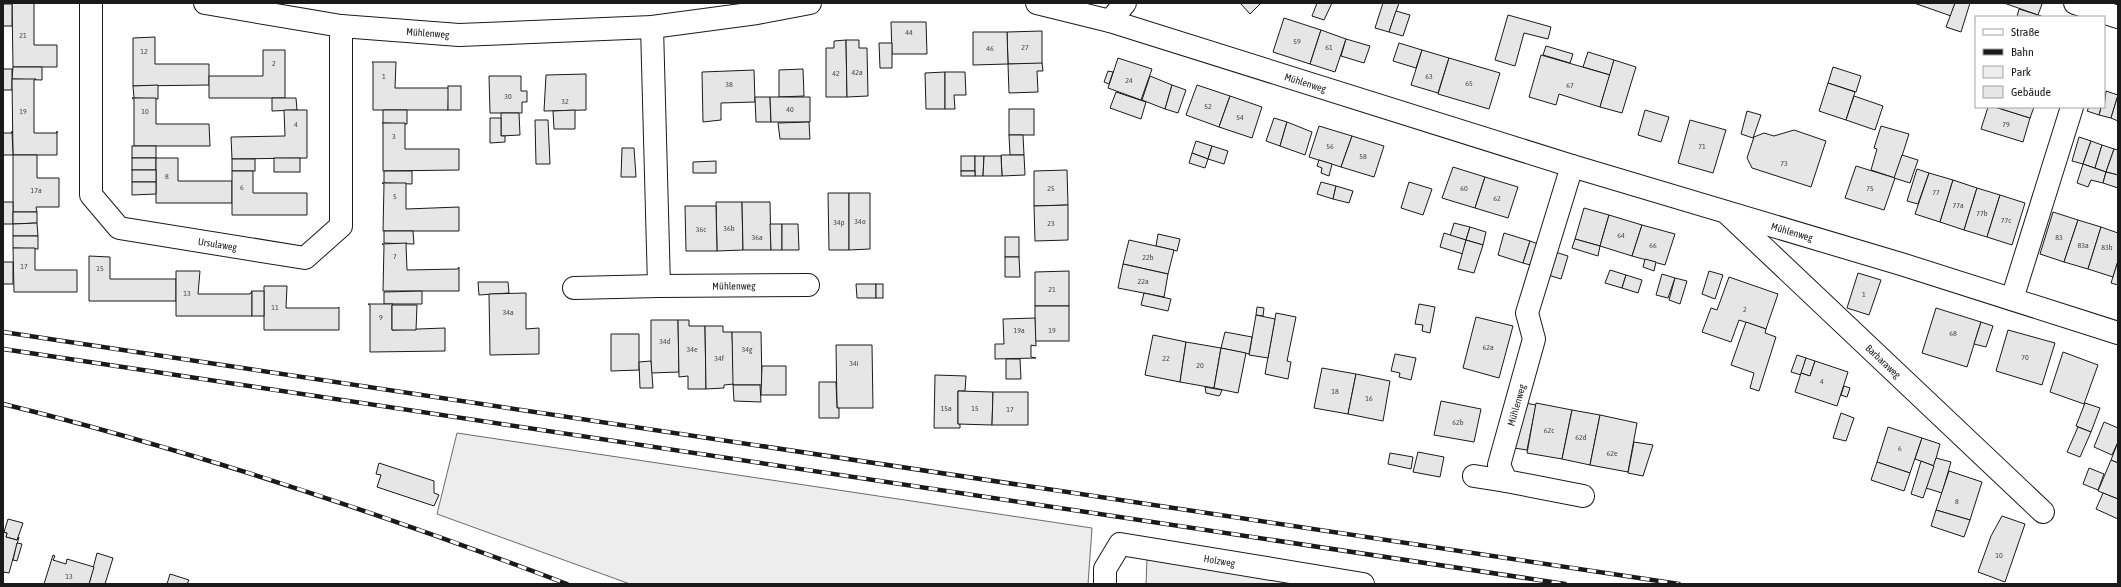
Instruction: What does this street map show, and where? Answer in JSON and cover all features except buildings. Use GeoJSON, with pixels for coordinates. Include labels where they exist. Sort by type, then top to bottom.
{"type":"FeatureCollection","features":[{"type":"Feature","properties":{"kind":"street","name":"Ursulaweg"},"geometry":{"type":"LineString","coordinates":[[91,3],[91,195],[118,228],[305,258],[341,226],[341,26]]}},
{"type":"Feature","properties":{"kind":"street","name":"Mühlenweg"},"geometry":{"type":"LineString","coordinates":[[205,3],[341,26],[459,35],[652,27],[757,13],[810,3]]}},
{"type":"Feature","properties":{"kind":"street","name":"Mühlenweg"},"geometry":{"type":"LineString","coordinates":[[1037,3],[1110,21],[1572,166],[1725,211],[2118,333]]}},
{"type":"Feature","properties":{"kind":"street"},"geometry":{"type":"LineString","coordinates":[[1110,21],[1125,3]]}},
{"type":"Feature","properties":{"kind":"street"},"geometry":{"type":"LineString","coordinates":[[2076,3],[2107,15]]}},
{"type":"Feature","properties":{"kind":"street"},"geometry":{"type":"LineString","coordinates":[[652,27],[659,286]]}},
{"type":"Feature","properties":{"kind":"street"},"geometry":{"type":"LineString","coordinates":[[2012,299],[2072,108]]}},
{"type":"Feature","properties":{"kind":"street","name":"Mühlenweg"},"geometry":{"type":"LineString","coordinates":[[1506,482],[1499,465],[1534,339],[1527,313],[1572,166]]}},
{"type":"Feature","properties":{"kind":"street","name":"Barbaraweg"},"geometry":{"type":"LineString","coordinates":[[1725,211],[2043,512]]}},
{"type":"Feature","properties":{"kind":"street","name":"Mühlenweg"},"geometry":{"type":"LineString","coordinates":[[574,288],[808,285]]}},
{"type":"Feature","properties":{"kind":"street"},"geometry":{"type":"LineString","coordinates":[[1474,476],[1584,496]]}},
{"type":"Feature","properties":{"kind":"street","name":"Holzweg"},"geometry":{"type":"LineString","coordinates":[[1105,584],[1105,569],[1120,544],[1363,584]]}},
{"type":"Feature","properties":{"kind":"green space"},"geometry":{"type":"Polygon","coordinates":[[[457,433],[1092,528],[1088,584],[630,584],[437,514],[457,433]]]}},
{"type":"Feature","properties":{"kind":"green space"},"geometry":{"type":"Polygon","coordinates":[[[1147,559],[1301,584],[1146,584],[1147,559]]]}},
{"type":"Feature","properties":{"kind":"railway"},"geometry":{"type":"LineString","coordinates":[[3,332],[1679,584]]}},
{"type":"Feature","properties":{"kind":"railway"},"geometry":{"type":"LineString","coordinates":[[3,349],[1565,584]]}},
{"type":"Feature","properties":{"kind":"railway"},"geometry":{"type":"LineString","coordinates":[[3,404],[146,442],[288,485],[428,533],[567,584]]}}]}
